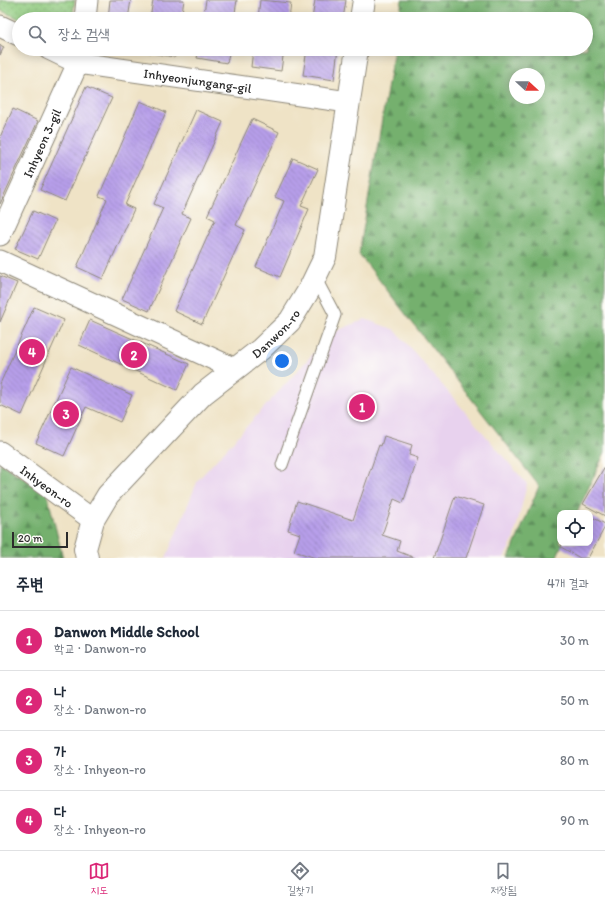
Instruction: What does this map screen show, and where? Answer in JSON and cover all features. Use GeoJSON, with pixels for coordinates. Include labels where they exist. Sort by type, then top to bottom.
{"type":"FeatureCollection","features":[{"type":"Feature","properties":{"kind":"street"},"geometry":{"type":"LineString","coordinates":[[85,12],[87,0]]}},
{"type":"Feature","properties":{"kind":"street"},"geometry":{"type":"LineString","coordinates":[[362,12],[364,0]]}},
{"type":"Feature","properties":{"kind":"street"},"geometry":{"type":"LineString","coordinates":[[0,26],[12,32]]}},
{"type":"Feature","properties":{"kind":"street","name":"Inhyeonjungang-gil"},"geometry":{"type":"LineString","coordinates":[[79,56],[348,102]]}},
{"type":"Feature","properties":{"kind":"street","name":"Inhyeon 3-gil"},"geometry":{"type":"LineString","coordinates":[[0,235],[79,56]]}},
{"type":"Feature","properties":{"kind":"street","name":"Danwon-ro"},"geometry":{"type":"LineString","coordinates":[[87,558],[86,549],[93,520],[108,495],[203,394],[234,368],[261,349],[290,321],[309,290],[325,257],[356,56]]}},
{"type":"Feature","properties":{"kind":"street"},"geometry":{"type":"LineString","coordinates":[[0,261],[234,368]]}},
{"type":"Feature","properties":{"kind":"street","name":"Inhyeon-ro"},"geometry":{"type":"LineString","coordinates":[[0,452],[93,520]]}},
{"type":"Feature","properties":{"kind":"lane"},"geometry":{"type":"LineString","coordinates":[[282,465],[336,315],[315,277]]}},
{"type":"Feature","properties":{"kind":"shaded area"},"geometry":{"type":"Polygon","coordinates":[[[365,319],[395,330],[527,484],[513,541],[504,558],[166,558],[198,480],[332,333],[365,319]]]}},
{"type":"Feature","properties":{"kind":"green space"},"geometry":{"type":"Polygon","coordinates":[[[0,0],[75,0],[73,12],[12,12],[12,15],[0,10],[0,0]]]}},
{"type":"Feature","properties":{"kind":"green space"},"geometry":{"type":"Polygon","coordinates":[[[402,0],[605,0],[605,452],[578,510],[557,510],[557,546],[562,546],[556,558],[509,558],[539,486],[359,254],[393,56],[593,56],[593,12],[400,12],[402,0]]]}},
{"type":"Feature","properties":{"kind":"green space"},"geometry":{"type":"Polygon","coordinates":[[[0,463],[47,493],[63,558],[0,558],[0,463]]]}},
{"type":"Feature","properties":{"kind":"building"},"geometry":{"type":"Polygon","coordinates":[[[110,0],[131,0],[129,12],[109,12],[110,0]]]}},
{"type":"Feature","properties":{"kind":"building"},"geometry":{"type":"Polygon","coordinates":[[[153,0],[184,0],[182,12],[151,12],[153,0]]]}},
{"type":"Feature","properties":{"kind":"building"},"geometry":{"type":"Polygon","coordinates":[[[206,0],[237,0],[235,12],[204,12],[206,0]]]}},
{"type":"Feature","properties":{"kind":"building"},"geometry":{"type":"Polygon","coordinates":[[[260,0],[291,3],[290,12],[259,12],[260,0]]]}},
{"type":"Feature","properties":{"kind":"building"},"geometry":{"type":"Polygon","coordinates":[[[315,0],[346,0],[344,12],[313,12],[315,0]]]}},
{"type":"Feature","properties":{"kind":"building"},"geometry":{"type":"Polygon","coordinates":[[[0,45],[4,47],[0,55],[0,45]]]}},
{"type":"Feature","properties":{"kind":"building"},"geometry":{"type":"Polygon","coordinates":[[[197,56],[228,56],[227,63],[197,58],[197,56]]]}},
{"type":"Feature","properties":{"kind":"building"},"geometry":{"type":"Polygon","coordinates":[[[252,56],[283,56],[281,71],[251,67],[252,56]]]}},
{"type":"Feature","properties":{"kind":"building"},"geometry":{"type":"Polygon","coordinates":[[[306,56],[337,56],[334,80],[303,75],[306,56]]]}},
{"type":"Feature","properties":{"kind":"building"},"geometry":{"type":"Polygon","coordinates":[[[86,87],[112,98],[65,201],[40,190],[86,87]]]}},
{"type":"Feature","properties":{"kind":"building"},"geometry":{"type":"Polygon","coordinates":[[[140,101],[166,112],[125,205],[134,209],[103,279],[77,267],[107,199],[99,196],[140,101]]]}},
{"type":"Feature","properties":{"kind":"building"},"geometry":{"type":"Polygon","coordinates":[[[13,109],[38,121],[0,204],[0,137],[13,109]]]}},
{"type":"Feature","properties":{"kind":"building"},"geometry":{"type":"Polygon","coordinates":[[[196,110],[223,122],[182,214],[191,218],[149,311],[122,299],[163,208],[154,204],[196,110]]]}},
{"type":"Feature","properties":{"kind":"building"},"geometry":{"type":"Polygon","coordinates":[[[252,119],[279,132],[236,225],[245,230],[202,324],[174,311],[215,220],[207,216],[252,119]]]}},
{"type":"Feature","properties":{"kind":"building"},"geometry":{"type":"Polygon","coordinates":[[[293,158],[318,169],[301,206],[309,209],[280,277],[256,267],[284,201],[275,197],[293,158]]]}},
{"type":"Feature","properties":{"kind":"building"},"geometry":{"type":"Polygon","coordinates":[[[33,211],[55,221],[38,259],[15,249],[33,211]]]}},
{"type":"Feature","properties":{"kind":"building"},"geometry":{"type":"Polygon","coordinates":[[[0,276],[17,283],[0,322],[0,276]]]}},
{"type":"Feature","properties":{"kind":"building"},"geometry":{"type":"Polygon","coordinates":[[[34,307],[64,320],[22,415],[0,405],[0,384],[34,307]]]}},
{"type":"Feature","properties":{"kind":"building"},"geometry":{"type":"Polygon","coordinates":[[[90,320],[189,364],[177,390],[79,345],[90,320]]]}},
{"type":"Feature","properties":{"kind":"building"},"geometry":{"type":"Polygon","coordinates":[[[71,367],[132,395],[120,422],[86,407],[64,456],[36,443],[71,367]]]}},
{"type":"Feature","properties":{"kind":"building"},"geometry":{"type":"Polygon","coordinates":[[[384,436],[412,445],[409,455],[418,458],[403,503],[394,499],[382,535],[400,541],[397,551],[415,558],[316,558],[294,551],[300,534],[288,530],[297,501],[353,520],[379,445],[381,446],[384,436]]]}},
{"type":"Feature","properties":{"kind":"building"},"geometry":{"type":"Polygon","coordinates":[[[605,466],[605,516],[583,504],[605,466]]]}},
{"type":"Feature","properties":{"kind":"building"},"geometry":{"type":"Polygon","coordinates":[[[455,496],[484,505],[466,558],[434,558],[455,496]]]}},
{"type":"Feature","properties":{"kind":"building"},"geometry":{"type":"Polygon","coordinates":[[[593,518],[605,524],[605,527],[588,558],[580,558],[561,547],[593,546],[593,518]]]}},
{"type":"Feature","properties":{"kind":"place","name":"다"},"geometry":{"type":"Point","coordinates":[32,352]}},
{"type":"Feature","properties":{"kind":"place","name":"나"},"geometry":{"type":"Point","coordinates":[134,355]}},
{"type":"Feature","properties":{"kind":"place","name":"Danwon Middle School"},"geometry":{"type":"Point","coordinates":[362,407]}},
{"type":"Feature","properties":{"kind":"place","name":"가"},"geometry":{"type":"Point","coordinates":[66,414]}}]}
